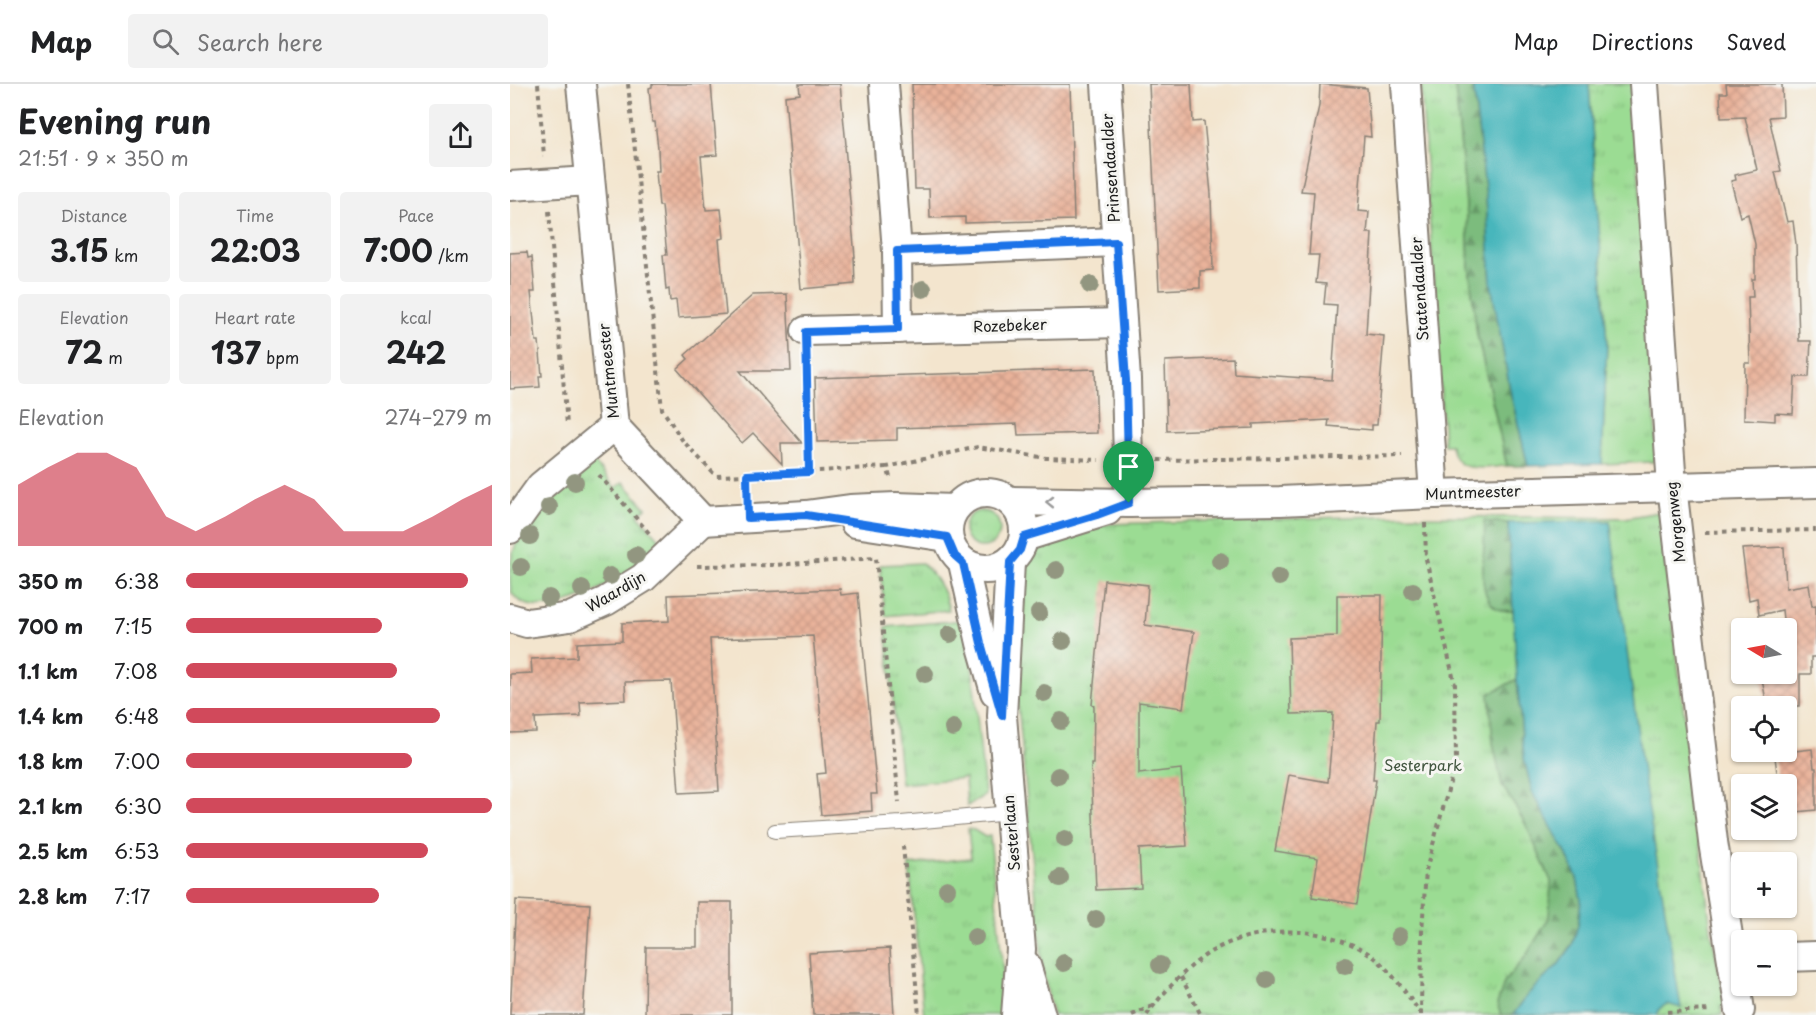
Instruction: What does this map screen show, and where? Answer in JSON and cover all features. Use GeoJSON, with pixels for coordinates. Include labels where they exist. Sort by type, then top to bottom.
{"type":"FeatureCollection","features":[{"type":"Feature","properties":{"kind":"street","name":"Muntmeester"},"geometry":{"type":"LineString","coordinates":[[580,84],[614,426],[703,521]]}},
{"type":"Feature","properties":{"kind":"street"},"geometry":{"type":"LineString","coordinates":[[884,84],[897,251],[898,329]]}},
{"type":"Feature","properties":{"kind":"street","name":"Prinsendaalder"},"geometry":{"type":"LineString","coordinates":[[1106,84],[1126,380],[1129,503]]}},
{"type":"Feature","properties":{"kind":"street","name":"Statendaalder"},"geometry":{"type":"LineString","coordinates":[[1406,84],[1434,494]]}},
{"type":"Feature","properties":{"kind":"street","name":"Morgenweg"},"geometry":{"type":"LineString","coordinates":[[1644,84],[1672,486],[1713,842],[1731,933]]}},
{"type":"Feature","properties":{"kind":"street"},"geometry":{"type":"LineString","coordinates":[[510,186],[590,181]]}},
{"type":"Feature","properties":{"kind":"street"},"geometry":{"type":"LineString","coordinates":[[897,251],[1116,242]]}},
{"type":"Feature","properties":{"kind":"street","name":"Rozebeker"},"geometry":{"type":"LineString","coordinates":[[806,332],[1122,323]]}},
{"type":"Feature","properties":{"kind":"street"},"geometry":{"type":"LineString","coordinates":[[510,529],[541,486],[614,426]]}},
{"type":"Feature","properties":{"kind":"street","name":"Muntmeester"},"geometry":{"type":"LineString","coordinates":[[1011,501],[1129,503],[1280,501],[1672,486],[1816,483]]}},
{"type":"Feature","properties":{"kind":"street"},"geometry":{"type":"LineString","coordinates":[[987,492],[1011,501],[1022,517],[1024,537],[1020,550],[1010,562],[987,570],[963,563],[955,556],[947,537],[948,522],[954,509],[963,500],[975,494],[987,492]]}},
{"type":"Feature","properties":{"kind":"street","name":"Muntmeester"},"geometry":{"type":"LineString","coordinates":[[1024,537],[1129,503]]}},
{"type":"Feature","properties":{"kind":"street"},"geometry":{"type":"LineString","coordinates":[[703,521],[806,515],[850,509],[896,507],[954,509]]}},
{"type":"Feature","properties":{"kind":"street"},"geometry":{"type":"LineString","coordinates":[[806,515],[947,537]]}},
{"type":"Feature","properties":{"kind":"street","name":"Waardijn"},"geometry":{"type":"LineString","coordinates":[[510,618],[527,623],[570,617],[606,601],[643,578],[703,521]]}},
{"type":"Feature","properties":{"kind":"street","name":"Sesterlaan"},"geometry":{"type":"LineString","coordinates":[[1010,562],[1002,716],[1022,949],[1016,1015]]}},
{"type":"Feature","properties":{"kind":"street","name":"Sesterlaan"},"geometry":{"type":"LineString","coordinates":[[963,563],[981,643],[1002,716]]}},
{"type":"Feature","properties":{"kind":"street","name":"Sesterlaan"},"geometry":{"type":"LineString","coordinates":[[1022,949],[1041,1015]]}},
{"type":"Feature","properties":{"kind":"street"},"geometry":{"type":"LineString","coordinates":[[1797,957],[1816,956]]}},
{"type":"Feature","properties":{"kind":"street","name":"Morgenweg"},"geometry":{"type":"LineString","coordinates":[[1738,996],[1739,1009]]}},
{"type":"Feature","properties":{"kind":"lane"},"geometry":{"type":"LineString","coordinates":[[775,831],[1010,813]]}},
{"type":"Feature","properties":{"kind":"path"},"geometry":{"type":"LineString","coordinates":[[628,84],[662,409],[683,441],[716,476],[887,467]]}},
{"type":"Feature","properties":{"kind":"path"},"geometry":{"type":"LineString","coordinates":[[806,332],[809,472]]}},
{"type":"Feature","properties":{"kind":"path"},"geometry":{"type":"LineString","coordinates":[[747,475],[748,518]]}},
{"type":"Feature","properties":{"kind":"path"},"geometry":{"type":"LineString","coordinates":[[1421,1014],[1422,933],[1426,870],[1456,761],[1455,685],[1426,559],[1425,516],[1434,494]]}},
{"type":"Feature","properties":{"kind":"path"},"geometry":{"type":"LineString","coordinates":[[1677,533],[1816,530]]}},
{"type":"Feature","properties":{"kind":"path"},"geometry":{"type":"LineString","coordinates":[[1147,1015],[1181,976],[1212,951],[1248,937],[1285,931],[1326,934],[1366,952],[1393,976],[1421,1014]]}},
{"type":"Feature","properties":{"kind":"path"},"geometry":{"type":"LineString","coordinates":[[1181,976],[1201,1015]]}},
{"type":"Feature","properties":{"kind":"path"},"geometry":{"type":"LineString","coordinates":[[1132,1015],[1153,1006]]}},
{"type":"Feature","properties":{"kind":"path"},"geometry":{"type":"LineString","coordinates":[[1667,1012],[1739,1009]]}},
{"type":"Feature","properties":{"kind":"green space"},"geometry":{"type":"Polygon","coordinates":[[[1421,84],[1455,84],[1467,215],[1469,266],[1477,334],[1507,466],[1471,468],[1464,466],[1458,462],[1451,445],[1444,445],[1421,84]]]}},
{"type":"Feature","properties":{"kind":"green space"},"geometry":{"type":"Polygon","coordinates":[[[1455,84],[1473,84],[1486,196],[1491,284],[1511,395],[1528,466],[1507,466],[1477,334],[1469,266],[1467,215],[1455,84]]]}},
{"type":"Feature","properties":{"kind":"green space"},"geometry":{"type":"Polygon","coordinates":[[[1589,84],[1633,84],[1657,452],[1653,462],[1602,464],[1607,343],[1589,84]]]}},
{"type":"Feature","properties":{"kind":"green space"},"geometry":{"type":"Polygon","coordinates":[[[591,458],[615,488],[623,482],[646,508],[638,515],[662,542],[629,572],[593,592],[548,606],[534,606],[522,602],[512,593],[510,584],[512,557],[518,540],[537,509],[591,458]]]}},
{"type":"Feature","properties":{"kind":"green space"},"geometry":{"type":"Polygon","coordinates":[[[982,511],[995,516],[1000,529],[995,542],[982,547],[969,542],[964,529],[969,516],[982,511]]]}},
{"type":"Feature","properties":{"kind":"green space","name":"Sesterpark"},"geometry":{"type":"Polygon","coordinates":[[[1659,512],[1711,930],[1726,1007],[1721,1007],[1722,1015],[1053,1015],[1043,972],[1014,661],[1019,578],[1030,557],[1046,543],[1108,524],[1418,515],[1625,518],[1659,512]]]}},
{"type":"Feature","properties":{"kind":"green space"},"geometry":{"type":"Polygon","coordinates":[[[1484,521],[1508,523],[1513,611],[1498,609],[1485,593],[1483,581],[1484,521]]]}},
{"type":"Feature","properties":{"kind":"green space"},"geometry":{"type":"Polygon","coordinates":[[[922,563],[940,585],[949,610],[885,616],[880,565],[922,563]]]}},
{"type":"Feature","properties":{"kind":"green space"},"geometry":{"type":"Polygon","coordinates":[[[964,620],[971,657],[985,795],[967,806],[965,778],[901,784],[886,627],[964,620]]]}},
{"type":"Feature","properties":{"kind":"green space"},"geometry":{"type":"Polygon","coordinates":[[[1517,679],[1524,758],[1532,792],[1566,853],[1577,878],[1581,900],[1578,925],[1572,945],[1558,965],[1528,994],[1513,1015],[1501,1015],[1497,1004],[1505,981],[1526,956],[1549,918],[1551,881],[1525,823],[1502,785],[1493,743],[1489,694],[1517,679]]]}},
{"type":"Feature","properties":{"kind":"green space"},"geometry":{"type":"Polygon","coordinates":[[[968,829],[985,837],[990,836],[1004,983],[1003,1015],[924,1015],[909,865],[971,858],[968,829]]]}},
{"type":"Feature","properties":{"kind":"water"},"geometry":{"type":"Polygon","coordinates":[[[1473,84],[1589,84],[1607,343],[1602,464],[1528,466],[1511,395],[1491,284],[1486,196],[1473,84]]]}},
{"type":"Feature","properties":{"kind":"water"},"geometry":{"type":"Polygon","coordinates":[[[1610,521],[1644,780],[1681,1008],[1667,1004],[1660,1008],[1657,1015],[1513,1015],[1528,994],[1558,965],[1572,946],[1578,925],[1581,900],[1577,878],[1566,853],[1532,792],[1524,758],[1508,523],[1610,521]]]}},
{"type":"Feature","properties":{"kind":"building"},"geometry":{"type":"Polygon","coordinates":[[[652,84],[711,84],[717,155],[701,156],[706,210],[721,209],[724,238],[719,239],[726,314],[678,318],[676,300],[670,301],[669,289],[666,290],[663,255],[667,255],[662,206],[659,206],[656,171],[659,171],[658,148],[655,122],[652,122],[649,88],[652,84]]]}},
{"type":"Feature","properties":{"kind":"building"},"geometry":{"type":"Polygon","coordinates":[[[799,84],[840,84],[855,257],[855,284],[801,289],[785,96],[800,94],[799,84]]]}},
{"type":"Feature","properties":{"kind":"building"},"geometry":{"type":"Polygon","coordinates":[[[912,84],[1070,84],[1074,220],[965,223],[965,217],[930,218],[929,189],[915,189],[912,84]]]}},
{"type":"Feature","properties":{"kind":"building"},"geometry":{"type":"Polygon","coordinates":[[[1149,84],[1191,84],[1193,122],[1204,121],[1211,194],[1213,270],[1200,271],[1200,288],[1159,290],[1149,84]]]}},
{"type":"Feature","properties":{"kind":"building"},"geometry":{"type":"Polygon","coordinates":[[[1320,84],[1367,88],[1371,137],[1364,136],[1358,211],[1369,212],[1367,233],[1372,233],[1366,334],[1384,336],[1377,425],[1372,425],[1372,430],[1328,426],[1329,420],[1253,424],[1253,428],[1167,431],[1165,361],[1233,358],[1234,373],[1332,380],[1337,305],[1324,304],[1326,284],[1316,283],[1319,255],[1309,255],[1314,192],[1301,191],[1319,106],[1320,84]]]}},
{"type":"Feature","properties":{"kind":"building"},"geometry":{"type":"Polygon","coordinates":[[[1726,84],[1782,84],[1783,116],[1769,117],[1781,171],[1775,172],[1787,222],[1793,221],[1796,244],[1799,341],[1811,341],[1809,377],[1795,377],[1793,414],[1775,413],[1775,421],[1744,419],[1745,363],[1750,363],[1748,297],[1753,297],[1755,244],[1748,214],[1740,217],[1731,181],[1736,180],[1735,175],[1757,170],[1745,117],[1721,118],[1720,93],[1727,93],[1726,84]]]}},
{"type":"Feature","properties":{"kind":"building"},"geometry":{"type":"Polygon","coordinates":[[[527,252],[528,258],[532,257],[535,292],[531,292],[542,376],[539,376],[540,387],[510,389],[510,253],[527,252]]]}},
{"type":"Feature","properties":{"kind":"building"},"geometry":{"type":"Polygon","coordinates":[[[787,294],[791,371],[740,371],[802,443],[781,443],[782,464],[753,433],[742,443],[677,369],[688,359],[685,355],[753,295],[787,294]]]}},
{"type":"Feature","properties":{"kind":"building"},"geometry":{"type":"Polygon","coordinates":[[[1095,369],[1097,433],[1018,435],[1017,424],[897,428],[897,440],[817,442],[815,378],[1095,369]]]}},
{"type":"Feature","properties":{"kind":"building"},"geometry":{"type":"Polygon","coordinates":[[[1784,547],[1786,588],[1809,584],[1812,606],[1816,605],[1816,657],[1811,657],[1811,674],[1800,674],[1800,706],[1797,706],[1797,696],[1765,696],[1763,684],[1797,684],[1797,618],[1783,618],[1782,610],[1759,615],[1757,598],[1749,600],[1742,549],[1784,547]]]}},
{"type":"Feature","properties":{"kind":"building"},"geometry":{"type":"Polygon","coordinates":[[[1104,580],[1148,585],[1145,625],[1194,632],[1183,708],[1139,702],[1139,774],[1181,769],[1187,846],[1139,849],[1141,888],[1096,890],[1091,764],[1093,764],[1094,706],[1092,705],[1104,580]]]}},
{"type":"Feature","properties":{"kind":"building"},"geometry":{"type":"Polygon","coordinates":[[[840,589],[841,595],[858,593],[877,794],[871,794],[872,811],[821,815],[817,774],[826,773],[813,636],[710,639],[719,791],[679,793],[671,681],[625,682],[626,700],[580,702],[581,716],[535,718],[536,732],[510,733],[510,674],[532,673],[531,659],[577,657],[577,643],[622,641],[622,623],[669,621],[668,595],[840,589]]]}},
{"type":"Feature","properties":{"kind":"building"},"geometry":{"type":"Polygon","coordinates":[[[1337,595],[1382,595],[1380,721],[1377,721],[1373,780],[1376,780],[1357,904],[1312,897],[1318,858],[1275,851],[1289,775],[1328,782],[1331,747],[1333,713],[1291,714],[1289,638],[1337,636],[1337,595]]]}},
{"type":"Feature","properties":{"kind":"building"},"geometry":{"type":"Polygon","coordinates":[[[1812,749],[1814,768],[1816,768],[1816,810],[1797,812],[1797,774],[1777,774],[1776,762],[1797,762],[1797,751],[1812,749]]]}},
{"type":"Feature","properties":{"kind":"building"},"geometry":{"type":"Polygon","coordinates":[[[516,900],[590,904],[583,1015],[510,1015],[516,900]]]}},
{"type":"Feature","properties":{"kind":"building"},"geometry":{"type":"Polygon","coordinates":[[[697,902],[732,902],[732,1015],[645,1015],[646,947],[697,947],[697,902]]]}},
{"type":"Feature","properties":{"kind":"building"},"geometry":{"type":"Polygon","coordinates":[[[890,948],[894,1015],[813,1015],[809,953],[890,948]]]}},
{"type":"Feature","properties":{"kind":"route"},"geometry":{"type":"LineString","coordinates":[[1116,242],[1126,380],[1129,503],[1024,537],[1020,550],[1010,562],[1002,716],[981,643],[963,563],[955,556],[947,537],[806,515],[748,518],[747,475],[809,472],[806,332],[898,329],[897,251],[1116,242]]}}]}
